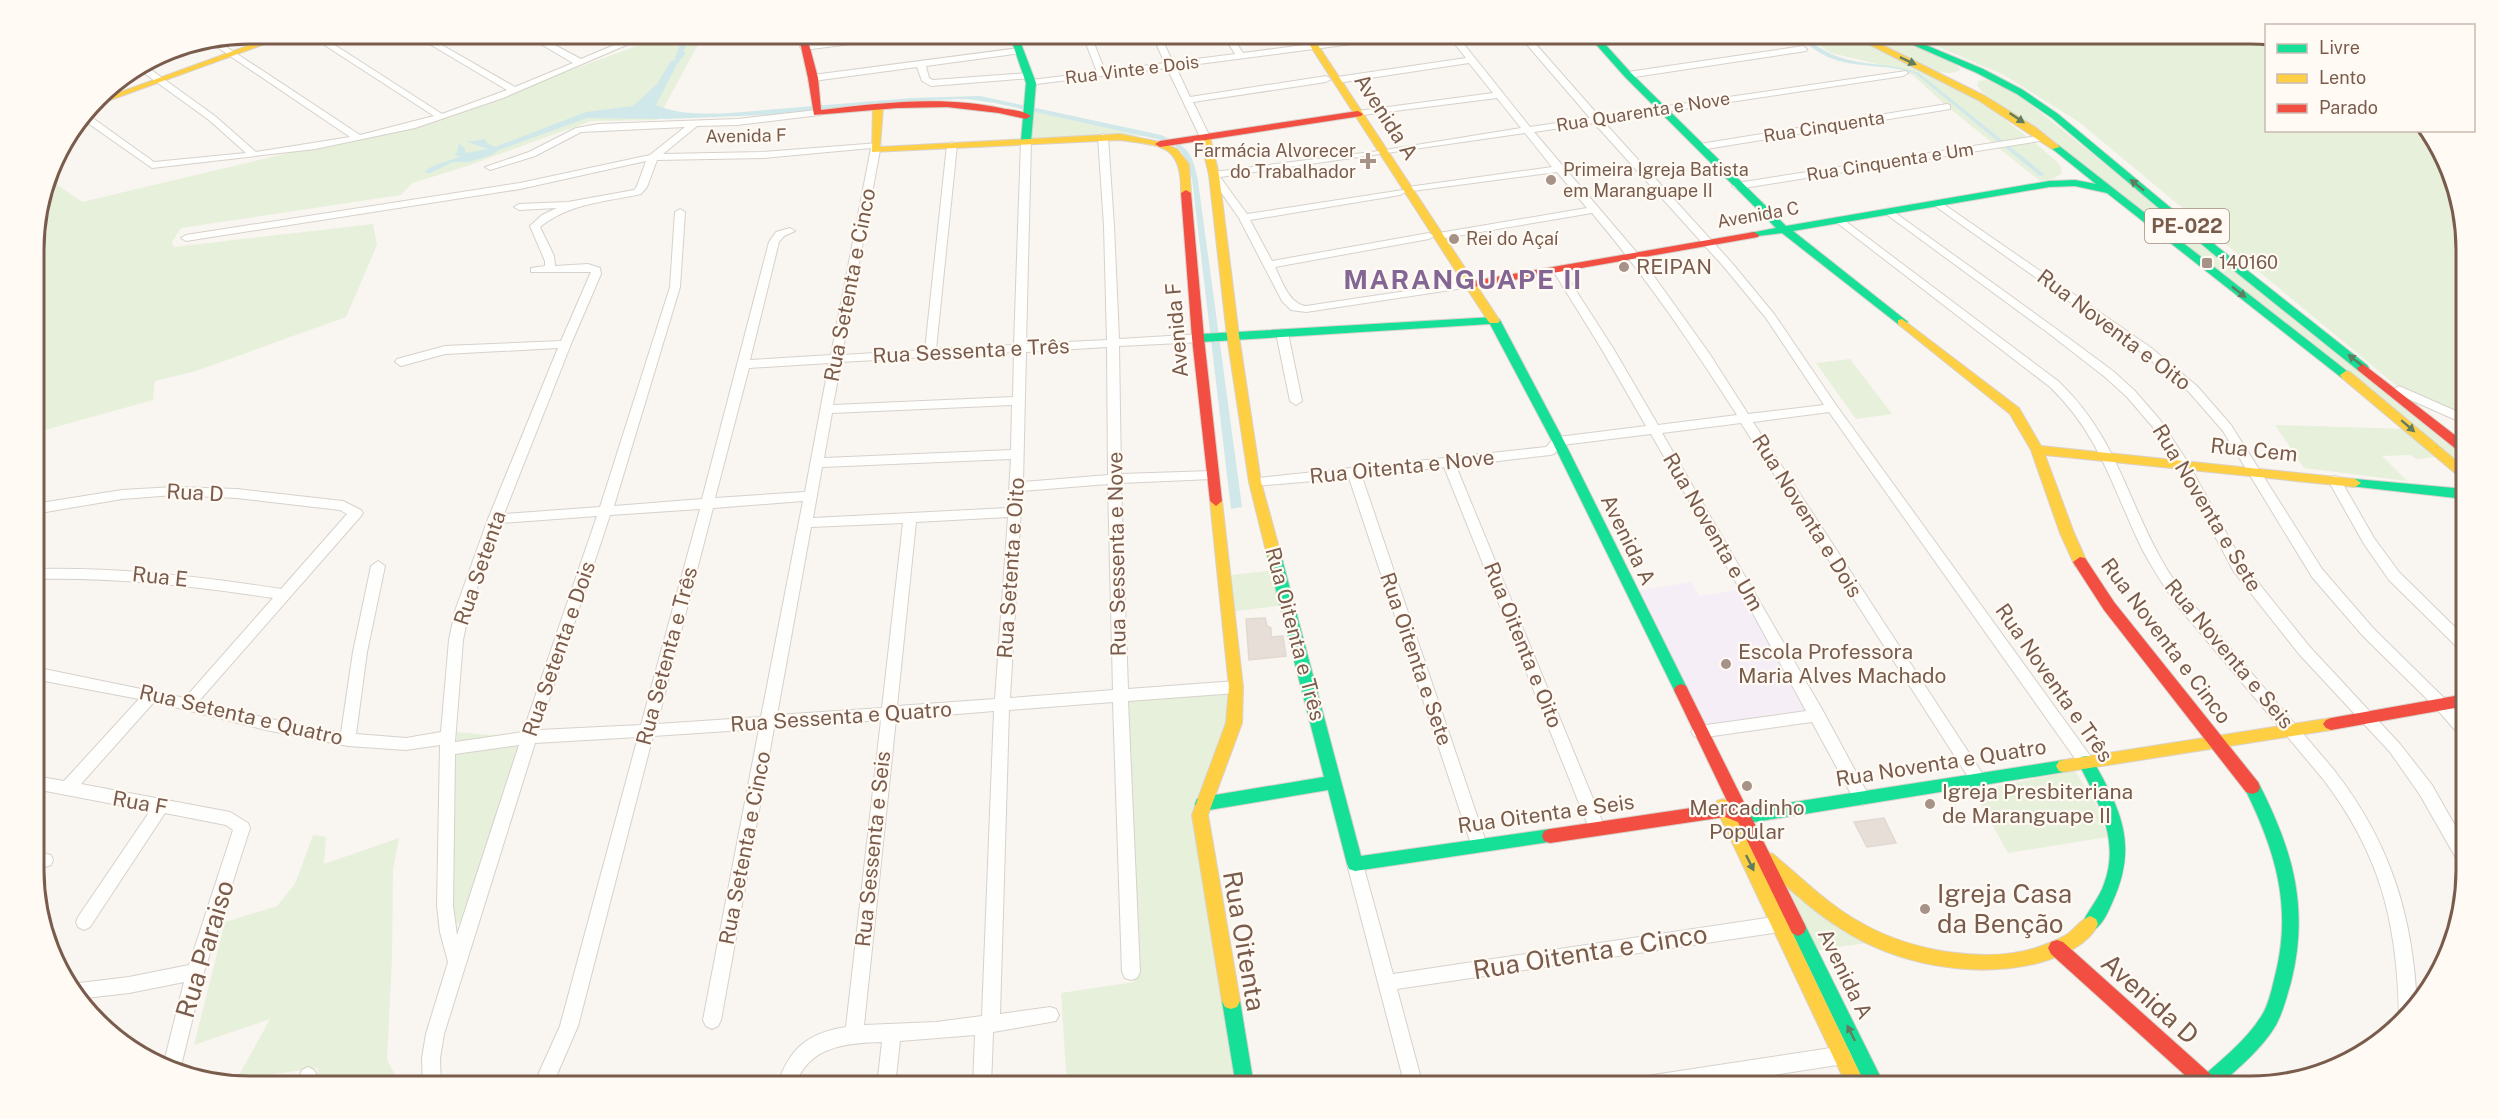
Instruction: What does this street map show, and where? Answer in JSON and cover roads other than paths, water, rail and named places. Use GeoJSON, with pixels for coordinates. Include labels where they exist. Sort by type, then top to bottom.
{"type":"FeatureCollection","features":[{"type":"Feature","properties":{"kind":"main road"},"geometry":{"type":"LineString","coordinates":[[110,99],[261,44]]}},
{"type":"Feature","properties":{"kind":"main road"},"geometry":{"type":"LineString","coordinates":[[804,44],[813,78],[817,110],[966,104],[1027,112]]}},
{"type":"Feature","properties":{"kind":"main road"},"geometry":{"type":"LineString","coordinates":[[1017,44],[1029,80]]}},
{"type":"Feature","properties":{"kind":"main road","name":"Avenida A"},"geometry":{"type":"LineString","coordinates":[[1310,44],[1467,285],[1554,446],[1760,853],[1787,923],[1852,1075]]}},
{"type":"Feature","properties":{"kind":"main road","name":"Rua Noventa e Cinco"},"geometry":{"type":"LineString","coordinates":[[1600,44],[1737,186],[1783,229],[2015,411],[2028,428],[2070,543],[2086,573],[2110,607],[2252,787],[2269,817],[2286,865],[2292,912],[2286,970],[2270,1019],[2218,1075]]}},
{"type":"Feature","properties":{"kind":"main road","name":"PE-022"},"geometry":{"type":"LineString","coordinates":[[1873,44],[1999,106],[2337,368],[2456,467]]}},
{"type":"Feature","properties":{"kind":"main road","name":"PE-022"},"geometry":{"type":"LineString","coordinates":[[1917,44],[2010,86],[2055,116],[2216,250],[2456,443]]}},
{"type":"Feature","properties":{"kind":"main road"},"geometry":{"type":"LineString","coordinates":[[1928,71],[1947,74],[1960,72],[1960,66],[1953,59]]}},
{"type":"Feature","properties":{"kind":"main road","name":"Rua Setenta e Oito"},"geometry":{"type":"LineString","coordinates":[[1026,141],[1029,80]]}},
{"type":"Feature","properties":{"kind":"main road"},"geometry":{"type":"LineString","coordinates":[[1999,106],[1976,89],[1975,82],[1990,80],[2010,86]]}},
{"type":"Feature","properties":{"kind":"main road","name":"Rua Setenta e Cinco"},"geometry":{"type":"LineString","coordinates":[[875,147],[878,107]]}},
{"type":"Feature","properties":{"kind":"main road"},"geometry":{"type":"LineString","coordinates":[[1164,143],[1354,114]]}},
{"type":"Feature","properties":{"kind":"main road","name":"Avenida F"},"geometry":{"type":"LineString","coordinates":[[875,147],[1131,137],[1164,143],[1184,163],[1212,475],[1236,687],[1234,723],[1203,804]]}},
{"type":"Feature","properties":{"kind":"main road","name":"Rua Oitenta e Três"},"geometry":{"type":"LineString","coordinates":[[1205,137],[1214,175],[1230,336],[1255,482],[1355,864]]}},
{"type":"Feature","properties":{"kind":"main road"},"geometry":{"type":"LineString","coordinates":[[2049,184],[2066,176],[2067,165],[2061,152]]}},
{"type":"Feature","properties":{"kind":"main road","name":"Avenida C"},"geometry":{"type":"LineString","coordinates":[[1467,285],[2049,184],[2075,183],[2109,190]]}},
{"type":"Feature","properties":{"kind":"main road"},"geometry":{"type":"LineString","coordinates":[[1200,338],[1488,321]]}},
{"type":"Feature","properties":{"kind":"main road","name":"Avenida A"},"geometry":{"type":"LineString","coordinates":[[1554,446],[1725,810],[1870,1075]]}},
{"type":"Feature","properties":{"kind":"main road","name":"Rua Cem"},"geometry":{"type":"LineString","coordinates":[[2037,450],[2456,493]]}},
{"type":"Feature","properties":{"kind":"main road","name":"Rua Noventa e Quatro"},"geometry":{"type":"LineString","coordinates":[[1742,817],[1977,778],[2293,731],[2456,701]]}},
{"type":"Feature","properties":{"kind":"main road","name":"Rua Noventa e Três"},"geometry":{"type":"LineString","coordinates":[[1760,853],[1834,915],[1873,937],[1898,946],[1959,961],[1999,963],[2038,956],[2057,948],[2091,926],[2105,907],[2113,883],[2118,848],[2116,825],[2110,805],[2086,762]]}},
{"type":"Feature","properties":{"kind":"main road"},"geometry":{"type":"LineString","coordinates":[[1203,804],[1334,782]]}},
{"type":"Feature","properties":{"kind":"main road","name":"Rua Oitenta"},"geometry":{"type":"LineString","coordinates":[[1203,804],[1200,814],[1203,838],[1243,1076]]}},
{"type":"Feature","properties":{"kind":"main road"},"geometry":{"type":"LineString","coordinates":[[1725,810],[1742,817]]}},
{"type":"Feature","properties":{"kind":"main road","name":"Rua Oitenta e Seis"},"geometry":{"type":"LineString","coordinates":[[1355,864],[1725,810]]}},
{"type":"Feature","properties":{"kind":"main road","name":"Avenida D"},"geometry":{"type":"LineString","coordinates":[[2057,948],[2197,1075]]}},
{"type":"Feature","properties":{"kind":"street"},"geometry":{"type":"LineString","coordinates":[[327,44],[441,117]]}},
{"type":"Feature","properties":{"kind":"street"},"geometry":{"type":"LineString","coordinates":[[434,44],[514,90]]}},
{"type":"Feature","properties":{"kind":"street"},"geometry":{"type":"LineString","coordinates":[[545,44],[579,63]]}},
{"type":"Feature","properties":{"kind":"street"},"geometry":{"type":"LineString","coordinates":[[90,120],[152,165],[253,154],[358,138],[441,117],[514,90],[620,44]]}},
{"type":"Feature","properties":{"kind":"street"},"geometry":{"type":"LineString","coordinates":[[1090,44],[1102,74]]}},
{"type":"Feature","properties":{"kind":"street"},"geometry":{"type":"LineString","coordinates":[[1160,44],[1205,137]]}},
{"type":"Feature","properties":{"kind":"street"},"geometry":{"type":"LineString","coordinates":[[1232,44],[1240,57]]}},
{"type":"Feature","properties":{"kind":"street","name":"Rua Vinte e Dois"},"geometry":{"type":"LineString","coordinates":[[921,64],[925,79],[931,82],[1029,80],[1102,74],[1240,57],[1300,44]]}},
{"type":"Feature","properties":{"kind":"street","name":"Rua Noventa e Dois"},"geometry":{"type":"LineString","coordinates":[[1459,44],[1527,131],[1634,256],[1705,356],[1977,778]]}},
{"type":"Feature","properties":{"kind":"street","name":"Rua Noventa e Três"},"geometry":{"type":"LineString","coordinates":[[1531,44],[1770,316],[1832,408],[2086,762]]}},
{"type":"Feature","properties":{"kind":"street"},"geometry":{"type":"LineString","coordinates":[[220,46],[358,138]]}},
{"type":"Feature","properties":{"kind":"street"},"geometry":{"type":"LineString","coordinates":[[1628,75],[1803,49]]}},
{"type":"Feature","properties":{"kind":"street"},"geometry":{"type":"LineString","coordinates":[[813,78],[1019,51]]}},
{"type":"Feature","properties":{"kind":"street"},"geometry":{"type":"LineString","coordinates":[[1188,100],[1472,60]]}},
{"type":"Feature","properties":{"kind":"street"},"geometry":{"type":"LineString","coordinates":[[147,71],[212,118],[253,154]]}},
{"type":"Feature","properties":{"kind":"street","name":"Rua Quarenta e Nove"},"geometry":{"type":"LineString","coordinates":[[1214,175],[1527,131],[1903,73]]}},
{"type":"Feature","properties":{"kind":"street"},"geometry":{"type":"LineString","coordinates":[[1354,114],[1498,95]]}},
{"type":"Feature","properties":{"kind":"street","name":"Rua Cinquenta"},"geometry":{"type":"LineString","coordinates":[[1700,147],[1947,107]]}},
{"type":"Feature","properties":{"kind":"street"},"geometry":{"type":"LineString","coordinates":[[490,167],[532,154],[579,130],[599,127],[694,124],[817,110]]}},
{"type":"Feature","properties":{"kind":"street"},"geometry":{"type":"LineString","coordinates":[[519,207],[573,204],[637,192],[642,187],[653,157],[694,124]]}},
{"type":"Feature","properties":{"kind":"street","name":"Rua Sessenta e Nove"},"geometry":{"type":"LineString","coordinates":[[1102,137],[1106,178],[1113,343],[1121,694],[1131,972]]}},
{"type":"Feature","properties":{"kind":"street","name":"Rua Cinquenta e Um"},"geometry":{"type":"LineString","coordinates":[[1737,186],[2043,138]]}},
{"type":"Feature","properties":{"kind":"street","name":"Rua Setenta e Oito"},"geometry":{"type":"LineString","coordinates":[[983,1076],[1016,487],[1026,141]]}},
{"type":"Feature","properties":{"kind":"street"},"geometry":{"type":"LineString","coordinates":[[930,353],[952,145]]}},
{"type":"Feature","properties":{"kind":"street","name":"Avenida F"},"geometry":{"type":"LineString","coordinates":[[186,238],[520,186],[653,157],[778,154],[875,147]]}},
{"type":"Feature","properties":{"kind":"street","name":"Rua Setenta e Cinco"},"geometry":{"type":"LineString","coordinates":[[712,1020],[875,147]]}},
{"type":"Feature","properties":{"kind":"street"},"geometry":{"type":"LineString","coordinates":[[1244,218],[1404,191],[1559,169]]}},
{"type":"Feature","properties":{"kind":"street"},"geometry":{"type":"LineString","coordinates":[[1214,175],[1244,218],[1267,265],[1291,305],[1306,309],[1467,285]]}},
{"type":"Feature","properties":{"kind":"street"},"geometry":{"type":"LineString","coordinates":[[535,270],[550,268],[549,252],[541,241],[535,226],[546,217],[573,204]]}},
{"type":"Feature","properties":{"kind":"street","name":"Rua Noventa e Oito"},"geometry":{"type":"LineString","coordinates":[[1939,204],[2174,372],[2209,406],[2227,428],[2317,573],[2368,632],[2456,721]]}},
{"type":"Feature","properties":{"kind":"street"},"geometry":{"type":"LineString","coordinates":[[1267,265],[1593,210]]}},
{"type":"Feature","properties":{"kind":"street","name":"Rua Setenta e Dois"},"geometry":{"type":"LineString","coordinates":[[432,1076],[431,1058],[435,1034],[529,737],[606,509],[675,287],[679,265],[677,230],[680,212]]}},
{"type":"Feature","properties":{"kind":"street","name":"Rua Noventa e Sete"},"geometry":{"type":"LineString","coordinates":[[1890,212],[2109,374],[2131,394],[2156,423],[2183,464],[2239,568],[2304,650],[2395,748],[2426,790],[2456,842]]}},
{"type":"Feature","properties":{"kind":"street","name":"Rua Noventa e Seis"},"geometry":{"type":"LineString","coordinates":[[1840,220],[2054,384],[2086,417],[2108,456],[2160,570],[2181,600],[2331,776],[2355,810],[2378,853],[2398,912],[2407,969],[2408,1001]]}},
{"type":"Feature","properties":{"kind":"street","name":"Rua Setenta e Três"},"geometry":{"type":"LineString","coordinates":[[547,1076],[569,1026],[646,730],[709,502],[774,242],[780,234],[790,231]]}},
{"type":"Feature","properties":{"kind":"street","name":"Rua Setenta"},"geometry":{"type":"LineString","coordinates":[[457,963],[445,906],[447,743],[456,640],[462,611],[495,519],[565,344],[596,274],[596,270],[588,267],[550,268]]}},
{"type":"Feature","properties":{"kind":"street","name":"Rua Noventa e Um"},"geometry":{"type":"LineString","coordinates":[[1557,269],[1607,348],[1818,715],[1862,798]]}},
{"type":"Feature","properties":{"kind":"street"},"geometry":{"type":"LineString","coordinates":[[1282,333],[1296,402]]}},
{"type":"Feature","properties":{"kind":"street","name":"Rua Sessenta e Três"},"geometry":{"type":"LineString","coordinates":[[745,364],[1200,338]]}},
{"type":"Feature","properties":{"kind":"street"},"geometry":{"type":"LineString","coordinates":[[401,362],[455,349],[565,344]]}},
{"type":"Feature","properties":{"kind":"street"},"geometry":{"type":"LineString","coordinates":[[2373,375],[2426,404],[2456,416]]}},
{"type":"Feature","properties":{"kind":"street"},"geometry":{"type":"LineString","coordinates":[[827,410],[1017,400]]}},
{"type":"Feature","properties":{"kind":"street","name":"Rua Oitenta e Nove"},"geometry":{"type":"LineString","coordinates":[[1255,482],[1448,462],[1653,429],[1832,408]]}},
{"type":"Feature","properties":{"kind":"street"},"geometry":{"type":"LineString","coordinates":[[817,463],[1017,454]]}},
{"type":"Feature","properties":{"kind":"street","name":"Rua Oitenta e Oito"},"geometry":{"type":"LineString","coordinates":[[1448,462],[1597,828]]}},
{"type":"Feature","properties":{"kind":"street","name":"Rua Oitenta e Sete"},"geometry":{"type":"LineString","coordinates":[[1354,473],[1479,845]]}},
{"type":"Feature","properties":{"kind":"street"},"geometry":{"type":"LineString","coordinates":[[1016,487],[1115,479],[1212,475]]}},
{"type":"Feature","properties":{"kind":"street"},"geometry":{"type":"LineString","coordinates":[[2334,480],[2369,541],[2394,576],[2456,637]]}},
{"type":"Feature","properties":{"kind":"street","name":"Rua D"},"geometry":{"type":"LineString","coordinates":[[44,507],[174,490],[343,506],[356,513],[284,595]]}},
{"type":"Feature","properties":{"kind":"street"},"geometry":{"type":"LineString","coordinates":[[495,519],[606,509],[809,496]]}},
{"type":"Feature","properties":{"kind":"street"},"geometry":{"type":"LineString","coordinates":[[805,523],[1014,512]]}},
{"type":"Feature","properties":{"kind":"street","name":"Rua Sessenta e Seis"},"geometry":{"type":"LineString","coordinates":[[854,1035],[887,712],[910,519]]}},
{"type":"Feature","properties":{"kind":"street"},"geometry":{"type":"LineString","coordinates":[[348,740],[360,652],[378,566]]}},
{"type":"Feature","properties":{"kind":"street","name":"Rua E"},"geometry":{"type":"LineString","coordinates":[[44,574],[110,573],[163,577],[284,595]]}},
{"type":"Feature","properties":{"kind":"street"},"geometry":{"type":"LineString","coordinates":[[189,703],[284,595]]}},
{"type":"Feature","properties":{"kind":"street","name":"Rua Setenta e Quatro"},"geometry":{"type":"LineString","coordinates":[[44,675],[189,703],[266,724],[348,740],[405,744],[447,743]]}},
{"type":"Feature","properties":{"kind":"street","name":"Rua Sessenta e Quatro"},"geometry":{"type":"LineString","coordinates":[[447,743],[1236,687]]}},
{"type":"Feature","properties":{"kind":"street"},"geometry":{"type":"LineString","coordinates":[[67,789],[151,695]]}},
{"type":"Feature","properties":{"kind":"street"},"geometry":{"type":"LineString","coordinates":[[1700,732],[1818,715]]}},
{"type":"Feature","properties":{"kind":"street","name":"Rua F"},"geometry":{"type":"LineString","coordinates":[[44,784],[230,819],[242,828]]}},
{"type":"Feature","properties":{"kind":"street"},"geometry":{"type":"LineString","coordinates":[[84,922],[161,807]]}},
{"type":"Feature","properties":{"kind":"street","name":"Rua Paraiso"},"geometry":{"type":"LineString","coordinates":[[173,1061],[195,972],[242,828]]}},
{"type":"Feature","properties":{"kind":"street","name":"Rua Oitenta e Três"},"geometry":{"type":"LineString","coordinates":[[1355,864],[1410,1075]]}},
{"type":"Feature","properties":{"kind":"street","name":"Rua Oitenta e Cinco"},"geometry":{"type":"LineString","coordinates":[[1385,983],[1787,923]]}},
{"type":"Feature","properties":{"kind":"street"},"geometry":{"type":"LineString","coordinates":[[83,990],[129,985],[195,972]]}},
{"type":"Feature","properties":{"kind":"street"},"geometry":{"type":"LineString","coordinates":[[789,1076],[800,1057],[815,1045],[854,1035],[892,1034],[1050,1015]]}},
{"type":"Feature","properties":{"kind":"street"},"geometry":{"type":"LineString","coordinates":[[887,1076],[892,1034]]}},
{"type":"Feature","properties":{"kind":"street"},"geometry":{"type":"LineString","coordinates":[[1711,1075],[1844,1055]]}},
{"type":"Feature","properties":{"kind":"water"},"geometry":{"type":"Polygon","coordinates":[[[680,44],[687,44],[683,52],[686,53],[677,64],[656,105],[673,111],[702,114],[730,113],[912,98],[980,96],[1161,135],[1183,147],[1191,156],[1198,181],[1242,507],[1231,509],[1192,179],[1181,151],[1166,141],[995,103],[967,99],[928,100],[767,115],[667,119],[587,118],[499,150],[492,155],[469,162],[453,162],[430,173],[424,172],[461,156],[453,155],[457,153],[459,143],[465,149],[465,153],[488,149],[467,142],[485,139],[488,144],[495,147],[586,112],[633,106],[657,84],[671,61],[676,60],[680,44]]]}},
{"type":"Feature","properties":{"kind":"water"},"geometry":{"type":"Polygon","coordinates":[[[1808,44],[1814,44],[1846,59],[1909,70],[1919,73],[2045,175],[2040,176],[1916,74],[1894,68],[1838,61],[1808,44]]]}},
{"type":"Feature","properties":{"kind":"place","name":"Farmácia Alvorecer do Trabalhador"},"geometry":{"type":"Point","coordinates":[1368,161]}},
{"type":"Feature","properties":{"kind":"place","name":"Primeira Igreja Batista em Maranguape II"},"geometry":{"type":"Point","coordinates":[1551,180]}},
{"type":"Feature","properties":{"kind":"place","name":"Rei do Açaí"},"geometry":{"type":"Point","coordinates":[1454,239]}},
{"type":"Feature","properties":{"kind":"place","name":"140160"},"geometry":{"type":"Point","coordinates":[2207,263]}},
{"type":"Feature","properties":{"kind":"place","name":"REIPAN"},"geometry":{"type":"Point","coordinates":[1624,267]}},
{"type":"Feature","properties":{"kind":"place","name":"Escola Professora Maria Alves Machado"},"geometry":{"type":"Point","coordinates":[1726,664]}},
{"type":"Feature","properties":{"kind":"place","name":"Mercadinho Popular"},"geometry":{"type":"Point","coordinates":[1747,786]}},
{"type":"Feature","properties":{"kind":"place","name":"Igreja Presbiteriana de Maranguape II"},"geometry":{"type":"Point","coordinates":[1930,804]}},
{"type":"Feature","properties":{"kind":"place","name":"Igreja Casa da Benção"},"geometry":{"type":"Point","coordinates":[1925,909]}},
{"type":"Feature","properties":{"kind":"district","name":"MARANGUAPE II"},"geometry":{"type":"Point","coordinates":[1463,280]}}]}
